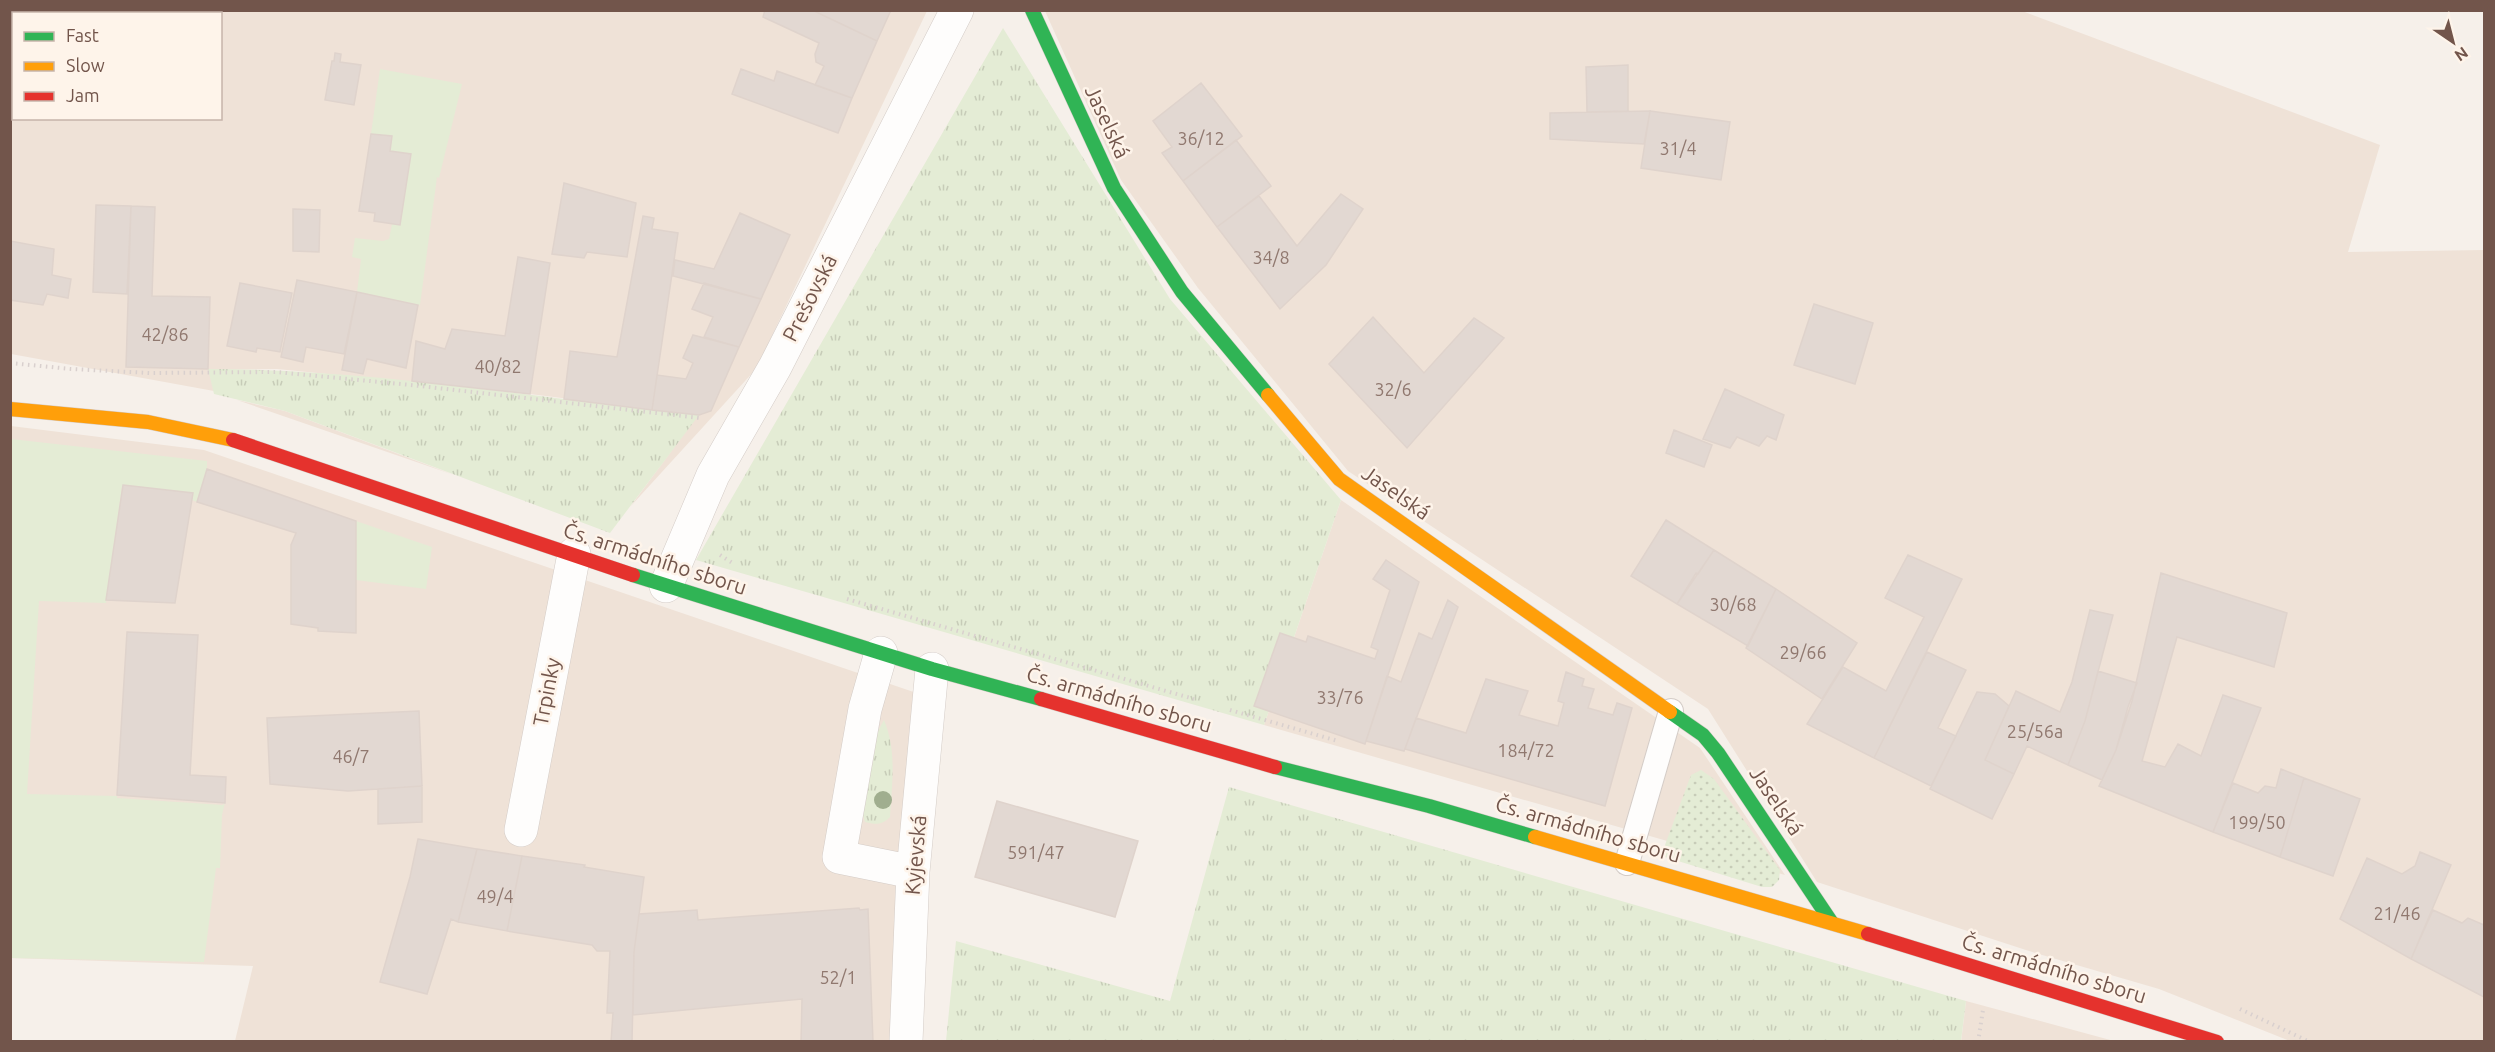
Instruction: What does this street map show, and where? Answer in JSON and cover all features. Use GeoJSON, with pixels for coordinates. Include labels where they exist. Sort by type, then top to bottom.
{"type":"FeatureCollection","features":[{"type":"Feature","properties":{"kind":"street","name":"Prešovská"},"geometry":{"type":"LineString","coordinates":[[666,586],[713,475],[775,367],[957,10]]}},
{"type":"Feature","properties":{"kind":"street","name":"Jaselská"},"geometry":{"type":"LineString","coordinates":[[1032,10],[1114,188],[1126,207],[1182,292],[1339,478],[1703,735],[1718,753],[1832,923]]}},
{"type":"Feature","properties":{"kind":"street","name":"Čs. armádního sboru"},"geometry":{"type":"LineString","coordinates":[[10,409],[148,422],[209,433],[249,444],[666,586],[932,669],[1204,745],[1297,774],[1429,806],[1832,923],[2217,1041]]}},
{"type":"Feature","properties":{"kind":"street","name":"Trpinky"},"geometry":{"type":"LineString","coordinates":[[521,830],[574,554]]}},
{"type":"Feature","properties":{"kind":"street"},"geometry":{"type":"LineString","coordinates":[[881,653],[865,709],[838,857],[913,872]]}},
{"type":"Feature","properties":{"kind":"street","name":"Kyjevská"},"geometry":{"type":"LineString","coordinates":[[906,1041],[913,872],[932,669]]}},
{"type":"Feature","properties":{"kind":"lane"},"geometry":{"type":"LineString","coordinates":[[1627,864],[1671,711]]}},
{"type":"Feature","properties":{"kind":"path"},"geometry":{"type":"LineString","coordinates":[[10,363],[150,373],[276,372],[458,390],[697,419],[706,415]]}},
{"type":"Feature","properties":{"kind":"shaded area"},"geometry":{"type":"Polygon","coordinates":[[[10,11],[927,11],[756,369],[630,507],[698,415],[530,394],[277,369],[209,370],[214,391],[11,354],[10,11]]]}},
{"type":"Feature","properties":{"kind":"shaded area"},"geometry":{"type":"Polygon","coordinates":[[[1045,11],[2022,11],[2380,145],[2348,252],[2484,250],[2484,1041],[2290,1041],[2159,989],[2029,951],[1817,882],[1708,709],[1348,471],[1198,288],[1121,180],[1045,11]]]}},
{"type":"Feature","properties":{"kind":"shaded area"},"geometry":{"type":"Polygon","coordinates":[[[237,400],[285,411],[454,475],[237,400]]]}},
{"type":"Feature","properties":{"kind":"shaded area"},"geometry":{"type":"Polygon","coordinates":[[[11,426],[204,450],[937,700],[901,1041],[235,1041],[253,966],[11,958],[11,426]]]}},
{"type":"Feature","properties":{"kind":"shaded area"},"geometry":{"type":"Polygon","coordinates":[[[1341,500],[1700,748],[1785,875],[1264,725],[1341,500]]]}},
{"type":"Feature","properties":{"kind":"shaded area"},"geometry":{"type":"Polygon","coordinates":[[[1966,1001],[2114,1041],[1961,1042],[1966,1001]]]}},
{"type":"Feature","properties":{"kind":"green space"},"geometry":{"type":"Polygon","coordinates":[[[1003,28],[1170,299],[1341,500],[1264,725],[696,560],[1003,28]]]}},
{"type":"Feature","properties":{"kind":"green space"},"geometry":{"type":"Polygon","coordinates":[[[380,69],[462,84],[439,178],[437,177],[420,305],[357,292],[361,259],[352,257],[355,238],[383,241],[389,239],[392,224],[400,225],[411,155],[390,151],[392,136],[371,134],[380,69]]]}},
{"type":"Feature","properties":{"kind":"green space"},"geometry":{"type":"Polygon","coordinates":[[[208,369],[270,370],[393,379],[699,415],[610,533],[285,411],[214,394],[208,369]]]}},
{"type":"Feature","properties":{"kind":"green space"},"geometry":{"type":"Polygon","coordinates":[[[11,439],[207,461],[207,469],[197,502],[191,497],[122,487],[106,603],[39,601],[27,794],[117,796],[117,798],[223,805],[225,802],[222,815],[220,868],[216,868],[204,962],[11,958],[11,439]]]}},
{"type":"Feature","properties":{"kind":"green space"},"geometry":{"type":"Polygon","coordinates":[[[356,521],[432,547],[426,589],[356,580],[356,521]]]}},
{"type":"Feature","properties":{"kind":"green space"},"geometry":{"type":"Polygon","coordinates":[[[884,720],[892,755],[890,817],[879,824],[872,824],[865,822],[862,810],[862,783],[868,756],[884,720]]]}},
{"type":"Feature","properties":{"kind":"green space"},"geometry":{"type":"Polygon","coordinates":[[[1701,770],[1714,779],[1780,870],[1779,880],[1772,887],[1762,887],[1665,857],[1662,853],[1691,775],[1701,770]]]}},
{"type":"Feature","properties":{"kind":"green space"},"geometry":{"type":"Polygon","coordinates":[[[1229,787],[1966,1001],[1961,1041],[946,1041],[956,941],[1170,1001],[1229,787]]]}},
{"type":"Feature","properties":{"kind":"building"},"geometry":{"type":"Polygon","coordinates":[[[765,10],[812,10],[877,41],[852,98],[815,85],[824,66],[816,62],[815,54],[819,43],[763,17],[765,10]]]}},
{"type":"Feature","properties":{"kind":"building"},"geometry":{"type":"Polygon","coordinates":[[[812,10],[891,10],[877,41],[812,10]]]}},
{"type":"Feature","properties":{"kind":"building"},"geometry":{"type":"Polygon","coordinates":[[[335,53],[341,54],[340,62],[361,65],[354,105],[325,100],[335,53]]]}},
{"type":"Feature","properties":{"kind":"building"},"geometry":{"type":"Polygon","coordinates":[[[1628,65],[1628,111],[1587,112],[1586,67],[1628,65]]]}},
{"type":"Feature","properties":{"kind":"building"},"geometry":{"type":"Polygon","coordinates":[[[741,69],[774,81],[777,71],[852,98],[838,133],[732,94],[741,69]]]}},
{"type":"Feature","properties":{"kind":"building"},"geometry":{"type":"Polygon","coordinates":[[[1201,83],[1242,136],[1183,181],[1162,153],[1172,147],[1153,121],[1201,83]]]}},
{"type":"Feature","properties":{"kind":"building"},"geometry":{"type":"Polygon","coordinates":[[[1650,111],[1730,122],[1721,180],[1641,168],[1650,111]]]}},
{"type":"Feature","properties":{"kind":"building"},"geometry":{"type":"Polygon","coordinates":[[[1650,111],[1644,144],[1550,139],[1550,113],[1650,111]]]}},
{"type":"Feature","properties":{"kind":"building"},"geometry":{"type":"Polygon","coordinates":[[[371,134],[392,136],[390,151],[411,154],[400,225],[374,221],[375,213],[359,211],[371,134]]]}},
{"type":"Feature","properties":{"kind":"building"},"geometry":{"type":"Polygon","coordinates":[[[1236,140],[1271,186],[1217,227],[1183,181],[1236,140]]]}},
{"type":"Feature","properties":{"kind":"building"},"geometry":{"type":"Polygon","coordinates":[[[564,183],[636,203],[627,257],[587,252],[584,258],[552,254],[564,183]]]}},
{"type":"Feature","properties":{"kind":"building"},"geometry":{"type":"Polygon","coordinates":[[[1341,194],[1363,209],[1326,265],[1280,309],[1217,227],[1259,196],[1297,246],[1341,194]]]}},
{"type":"Feature","properties":{"kind":"building"},"geometry":{"type":"Polygon","coordinates":[[[96,205],[131,206],[127,294],[93,292],[96,205]]]}},
{"type":"Feature","properties":{"kind":"building"},"geometry":{"type":"Polygon","coordinates":[[[131,206],[155,207],[152,296],[210,297],[208,369],[126,367],[131,206]]]}},
{"type":"Feature","properties":{"kind":"building"},"geometry":{"type":"Polygon","coordinates":[[[293,209],[320,210],[319,252],[293,251],[293,209]]]}},
{"type":"Feature","properties":{"kind":"building"},"geometry":{"type":"Polygon","coordinates":[[[740,213],[790,235],[761,299],[673,276],[675,260],[714,269],[740,213]]]}},
{"type":"Feature","properties":{"kind":"building"},"geometry":{"type":"Polygon","coordinates":[[[643,216],[654,218],[652,229],[678,233],[652,410],[564,399],[570,351],[617,357],[643,216]]]}},
{"type":"Feature","properties":{"kind":"building"},"geometry":{"type":"Polygon","coordinates":[[[10,241],[54,249],[52,275],[71,279],[68,298],[47,294],[43,305],[10,300],[10,241]]]}},
{"type":"Feature","properties":{"kind":"building"},"geometry":{"type":"Polygon","coordinates":[[[518,257],[550,263],[530,394],[412,381],[416,341],[445,349],[452,329],[505,336],[518,257]]]}},
{"type":"Feature","properties":{"kind":"building"},"geometry":{"type":"Polygon","coordinates":[[[297,280],[357,292],[344,354],[306,347],[303,362],[281,357],[297,280]]]}},
{"type":"Feature","properties":{"kind":"building"},"geometry":{"type":"Polygon","coordinates":[[[240,283],[292,293],[280,352],[257,348],[256,352],[227,346],[240,283]]]}},
{"type":"Feature","properties":{"kind":"building"},"geometry":{"type":"Polygon","coordinates":[[[704,283],[761,299],[739,347],[704,337],[713,317],[692,309],[704,283]]]}},
{"type":"Feature","properties":{"kind":"building"},"geometry":{"type":"Polygon","coordinates":[[[357,292],[418,305],[406,368],[367,359],[363,374],[342,370],[357,292]]]}},
{"type":"Feature","properties":{"kind":"building"},"geometry":{"type":"Polygon","coordinates":[[[1814,304],[1873,323],[1855,384],[1794,365],[1814,304]]]}},
{"type":"Feature","properties":{"kind":"building"},"geometry":{"type":"Polygon","coordinates":[[[1373,317],[1424,373],[1474,318],[1504,338],[1407,448],[1329,364],[1373,317]]]}},
{"type":"Feature","properties":{"kind":"building"},"geometry":{"type":"Polygon","coordinates":[[[693,335],[739,347],[711,411],[699,415],[652,410],[657,375],[686,379],[693,363],[683,358],[693,335]]]}},
{"type":"Feature","properties":{"kind":"building"},"geometry":{"type":"Polygon","coordinates":[[[1725,389],[1784,415],[1776,440],[1767,436],[1759,446],[1737,437],[1730,448],[1703,439],[1725,389]]]}},
{"type":"Feature","properties":{"kind":"building"},"geometry":{"type":"Polygon","coordinates":[[[1674,430],[1712,445],[1704,467],[1666,453],[1674,430]]]}},
{"type":"Feature","properties":{"kind":"building"},"geometry":{"type":"Polygon","coordinates":[[[207,469],[356,521],[356,633],[318,631],[318,628],[291,624],[291,545],[296,533],[197,502],[207,469]]]}},
{"type":"Feature","properties":{"kind":"building"},"geometry":{"type":"Polygon","coordinates":[[[123,485],[193,493],[175,603],[106,600],[123,485]]]}},
{"type":"Feature","properties":{"kind":"building"},"geometry":{"type":"Polygon","coordinates":[[[1666,520],[1714,550],[1698,574],[1696,573],[1677,604],[1631,576],[1666,520]]]}},
{"type":"Feature","properties":{"kind":"building"},"geometry":{"type":"Polygon","coordinates":[[[1714,550],[1776,589],[1748,646],[1677,604],[1714,550]]]}},
{"type":"Feature","properties":{"kind":"building"},"geometry":{"type":"Polygon","coordinates":[[[1908,555],[1962,579],[1874,758],[1807,724],[1843,667],[1886,691],[1924,617],[1885,598],[1908,555]]]}},
{"type":"Feature","properties":{"kind":"building"},"geometry":{"type":"Polygon","coordinates":[[[1386,560],[1419,582],[1365,744],[1254,706],[1280,633],[1306,642],[1308,636],[1375,659],[1378,650],[1371,647],[1390,590],[1373,579],[1386,560]]]}},
{"type":"Feature","properties":{"kind":"building"},"geometry":{"type":"Polygon","coordinates":[[[2161,573],[2287,613],[2274,667],[2177,637],[2142,761],[2165,767],[2178,744],[2201,756],[2223,695],[2261,708],[2213,832],[2099,786],[2116,750],[2132,701],[2161,573]]]}},
{"type":"Feature","properties":{"kind":"building"},"geometry":{"type":"Polygon","coordinates":[[[1776,589],[1857,643],[1822,699],[1746,648],[1776,589]]]}},
{"type":"Feature","properties":{"kind":"building"},"geometry":{"type":"Polygon","coordinates":[[[1448,600],[1458,607],[1404,751],[1366,741],[1387,676],[1401,682],[1419,633],[1432,639],[1448,600]]]}},
{"type":"Feature","properties":{"kind":"building"},"geometry":{"type":"Polygon","coordinates":[[[2090,610],[2113,615],[2085,721],[2068,765],[2027,746],[2014,774],[1985,760],[2016,691],[2060,712],[2072,682],[2090,610]]]}},
{"type":"Feature","properties":{"kind":"building"},"geometry":{"type":"Polygon","coordinates":[[[127,632],[198,635],[190,775],[226,777],[225,803],[117,795],[127,632]]]}},
{"type":"Feature","properties":{"kind":"building"},"geometry":{"type":"Polygon","coordinates":[[[1927,652],[1966,670],[1938,728],[1956,736],[1931,786],[1874,758],[1927,652]]]}},
{"type":"Feature","properties":{"kind":"building"},"geometry":{"type":"Polygon","coordinates":[[[2098,671],[2137,683],[2116,750],[2102,780],[2068,765],[2085,721],[2098,671]]]}},
{"type":"Feature","properties":{"kind":"building"},"geometry":{"type":"Polygon","coordinates":[[[1566,672],[1584,679],[1582,686],[1594,689],[1588,708],[1613,715],[1617,703],[1632,708],[1605,806],[1405,749],[1416,718],[1466,733],[1486,679],[1528,691],[1519,715],[1558,726],[1564,703],[1558,701],[1566,672]]]}},
{"type":"Feature","properties":{"kind":"building"},"geometry":{"type":"Polygon","coordinates":[[[1977,692],[1995,694],[2009,706],[1985,760],[2014,774],[1992,819],[1930,789],[1977,692]]]}},
{"type":"Feature","properties":{"kind":"building"},"geometry":{"type":"Polygon","coordinates":[[[419,711],[422,786],[348,791],[270,784],[267,718],[419,711]]]}},
{"type":"Feature","properties":{"kind":"building"},"geometry":{"type":"Polygon","coordinates":[[[2281,769],[2304,778],[2280,857],[2213,832],[2233,783],[2258,793],[2265,786],[2276,788],[2281,769]]]}},
{"type":"Feature","properties":{"kind":"building"},"geometry":{"type":"Polygon","coordinates":[[[2304,778],[2360,799],[2333,876],[2280,857],[2304,778]]]}},
{"type":"Feature","properties":{"kind":"building"},"geometry":{"type":"Polygon","coordinates":[[[422,786],[422,822],[378,824],[378,789],[422,786]]]}},
{"type":"Feature","properties":{"kind":"building"},"geometry":{"type":"Polygon","coordinates":[[[997,801],[1138,841],[1115,917],[975,877],[997,801]]]}},
{"type":"Feature","properties":{"kind":"building"},"geometry":{"type":"Polygon","coordinates":[[[418,839],[477,849],[458,922],[451,919],[427,994],[380,982],[410,877],[418,839]]]}},
{"type":"Feature","properties":{"kind":"building"},"geometry":{"type":"Polygon","coordinates":[[[477,849],[522,856],[507,931],[458,922],[477,849]]]}},
{"type":"Feature","properties":{"kind":"building"},"geometry":{"type":"Polygon","coordinates":[[[2420,852],[2451,865],[2411,959],[2340,919],[2367,858],[2402,874],[2415,866],[2420,852]]]}},
{"type":"Feature","properties":{"kind":"building"},"geometry":{"type":"Polygon","coordinates":[[[522,856],[585,865],[584,867],[644,877],[634,952],[632,1042],[611,1042],[613,1013],[607,1013],[610,951],[597,951],[592,945],[507,931],[522,856]]]}},
{"type":"Feature","properties":{"kind":"building"},"geometry":{"type":"Polygon","coordinates":[[[859,908],[860,910],[868,909],[873,1042],[801,1042],[802,999],[633,1015],[634,952],[639,914],[697,910],[698,920],[859,908]]]}},
{"type":"Feature","properties":{"kind":"building"},"geometry":{"type":"Polygon","coordinates":[[[2433,910],[2462,923],[2468,918],[2484,925],[2484,997],[2411,959],[2433,910]]]}},
{"type":"Feature","properties":{"kind":"traffic: fast"},"geometry":{"type":"LineString","coordinates":[[1032,10],[1114,188],[1182,292],[1268,395]]}},
{"type":"Feature","properties":{"kind":"traffic: fast"},"geometry":{"type":"LineString","coordinates":[[633,575],[932,669],[1041,699]]}},
{"type":"Feature","properties":{"kind":"traffic: fast"},"geometry":{"type":"LineString","coordinates":[[1670,712],[1703,735],[1718,753],[1832,923]]}},
{"type":"Feature","properties":{"kind":"traffic: fast"},"geometry":{"type":"LineString","coordinates":[[1275,767],[1429,806],[1535,837]]}},
{"type":"Feature","properties":{"kind":"traffic: slow"},"geometry":{"type":"LineString","coordinates":[[1268,395],[1339,479],[1670,712]]}},
{"type":"Feature","properties":{"kind":"traffic: slow"},"geometry":{"type":"LineString","coordinates":[[10,409],[148,422],[233,440]]}},
{"type":"Feature","properties":{"kind":"traffic: slow"},"geometry":{"type":"LineString","coordinates":[[1535,837],[1868,934]]}},
{"type":"Feature","properties":{"kind":"traffic: jam"},"geometry":{"type":"LineString","coordinates":[[233,440],[633,575]]}},
{"type":"Feature","properties":{"kind":"traffic: jam"},"geometry":{"type":"LineString","coordinates":[[1041,699],[1275,767]]}},
{"type":"Feature","properties":{"kind":"traffic: jam"},"geometry":{"type":"LineString","coordinates":[[1868,934],[2217,1042]]}}]}
